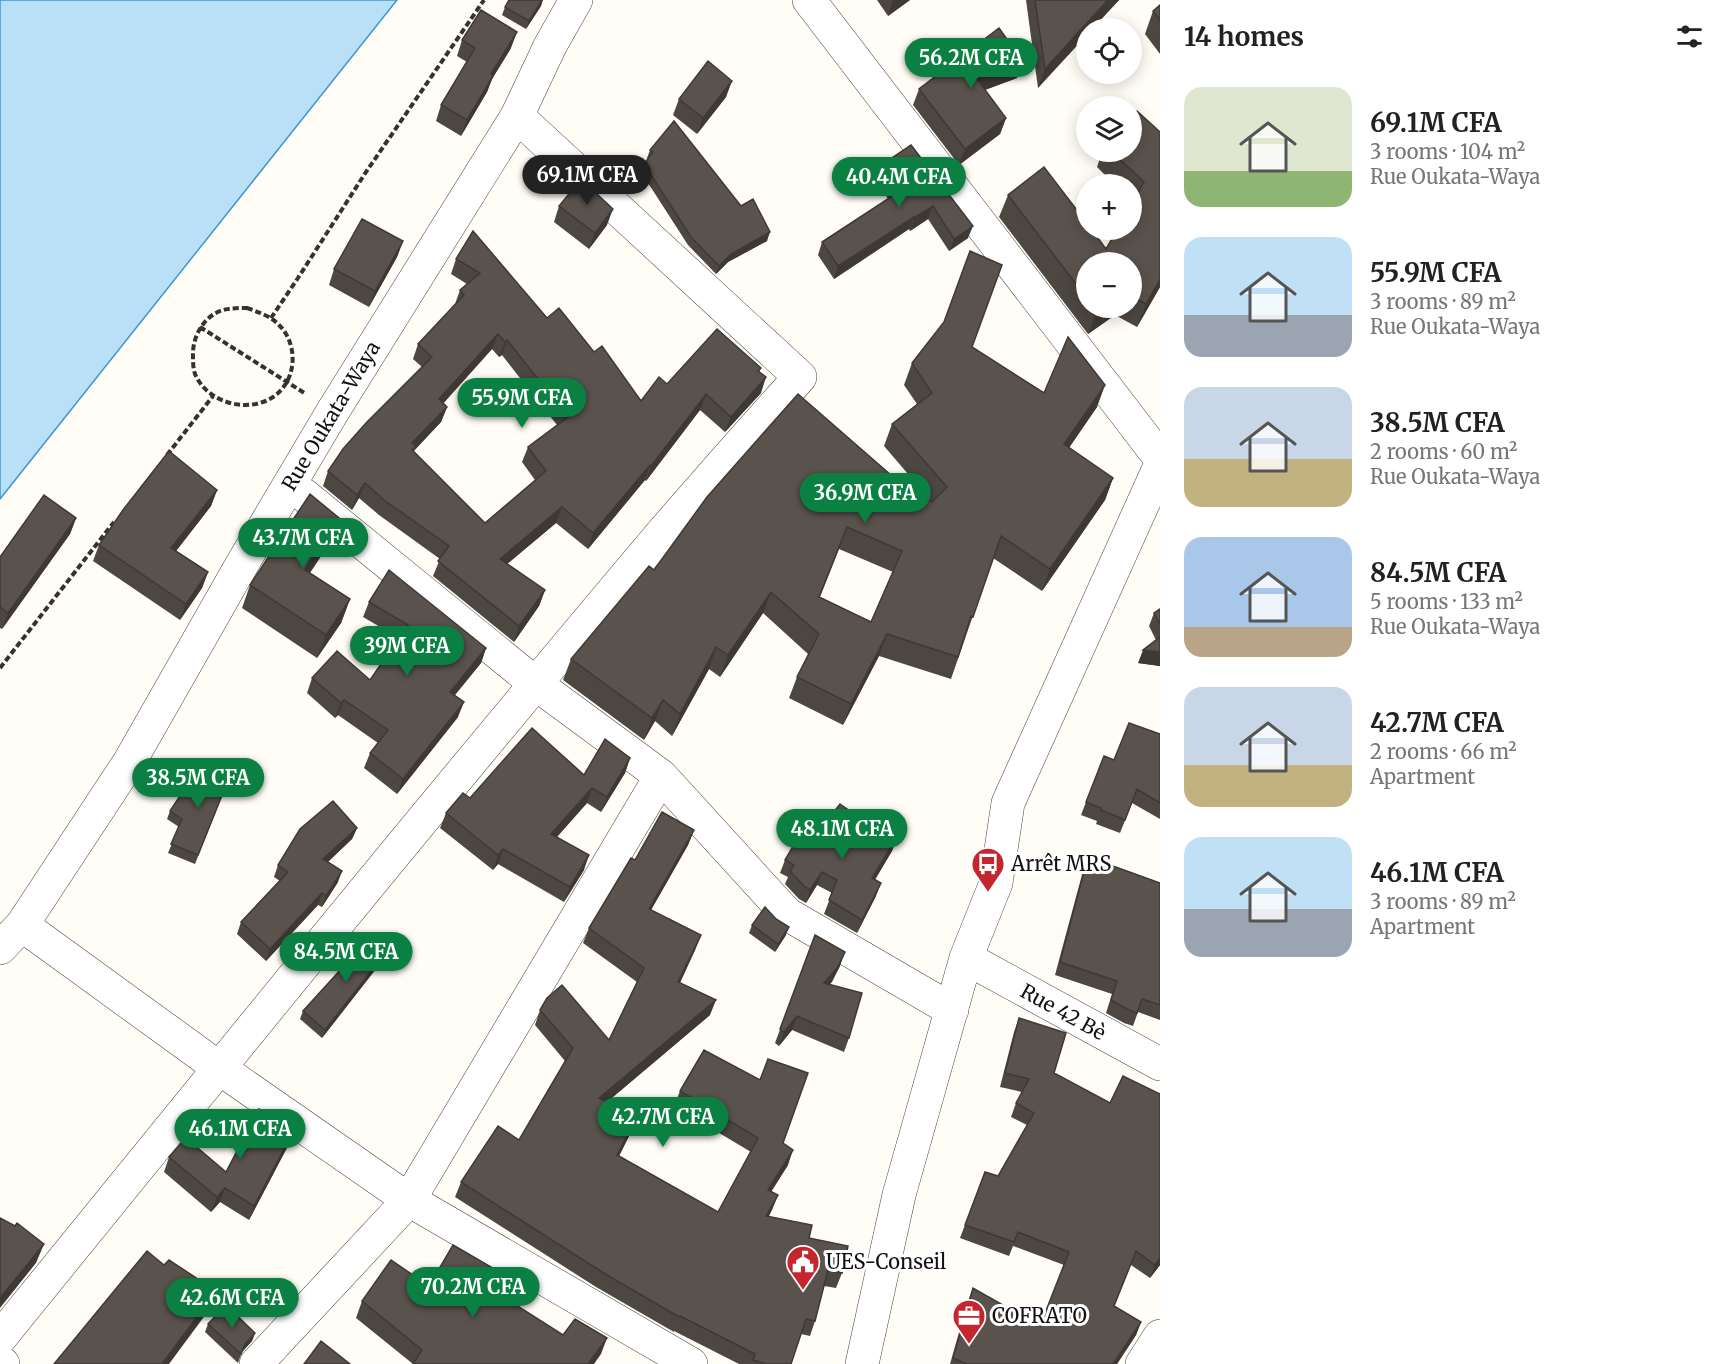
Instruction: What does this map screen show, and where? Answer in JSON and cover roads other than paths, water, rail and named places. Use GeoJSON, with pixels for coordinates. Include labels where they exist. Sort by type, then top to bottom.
{"type":"FeatureCollection","features":[{"type":"Feature","properties":{"kind":"street","name":"Rue Oukata-Waya"},"geometry":{"type":"LineString","coordinates":[[11,936],[130,761],[241,566],[333,411],[517,116],[550,46],[576,0]]}},
{"type":"Feature","properties":{"kind":"street"},"geometry":{"type":"LineString","coordinates":[[809,0],[1160,458]]}},
{"type":"Feature","properties":{"kind":"street"},"geometry":{"type":"LineString","coordinates":[[0,1338],[536,684],[665,530],[800,376],[517,116]]}},
{"type":"Feature","properties":{"kind":"street"},"geometry":{"type":"LineString","coordinates":[[862,1364],[899,1195],[966,958],[996,883],[1008,803],[1160,466]]}},
{"type":"Feature","properties":{"kind":"street"},"geometry":{"type":"LineString","coordinates":[[290,484],[536,684],[661,776],[786,914],[952,1010]]}},
{"type":"Feature","properties":{"kind":"street"},"geometry":{"type":"LineString","coordinates":[[256,1364],[409,1200],[661,776]]}},
{"type":"Feature","properties":{"kind":"street"},"geometry":{"type":"LineString","coordinates":[[11,936],[219,1068],[409,1200],[691,1364]]}},
{"type":"Feature","properties":{"kind":"street","name":"Rue 42 Bè"},"geometry":{"type":"LineString","coordinates":[[966,958],[1160,1064]]}},
{"type":"Feature","properties":{"kind":"street"},"geometry":{"type":"LineString","coordinates":[[1142,1364],[1160,1336]]}},
{"type":"Feature","properties":{"kind":"water"},"geometry":{"type":"Polygon","coordinates":[[[0,0],[397,0],[0,499],[0,0]]]}},
{"type":"Feature","properties":{"kind":"place","name":"Arrêt MRS"},"geometry":{"type":"Point","coordinates":[988,893]}},
{"type":"Feature","properties":{"kind":"place","name":"UES-Conseil"},"geometry":{"type":"Point","coordinates":[803,1291]}},
{"type":"Feature","properties":{"kind":"place","name":"COFRATO"},"geometry":{"type":"Point","coordinates":[969,1345]}}]}
